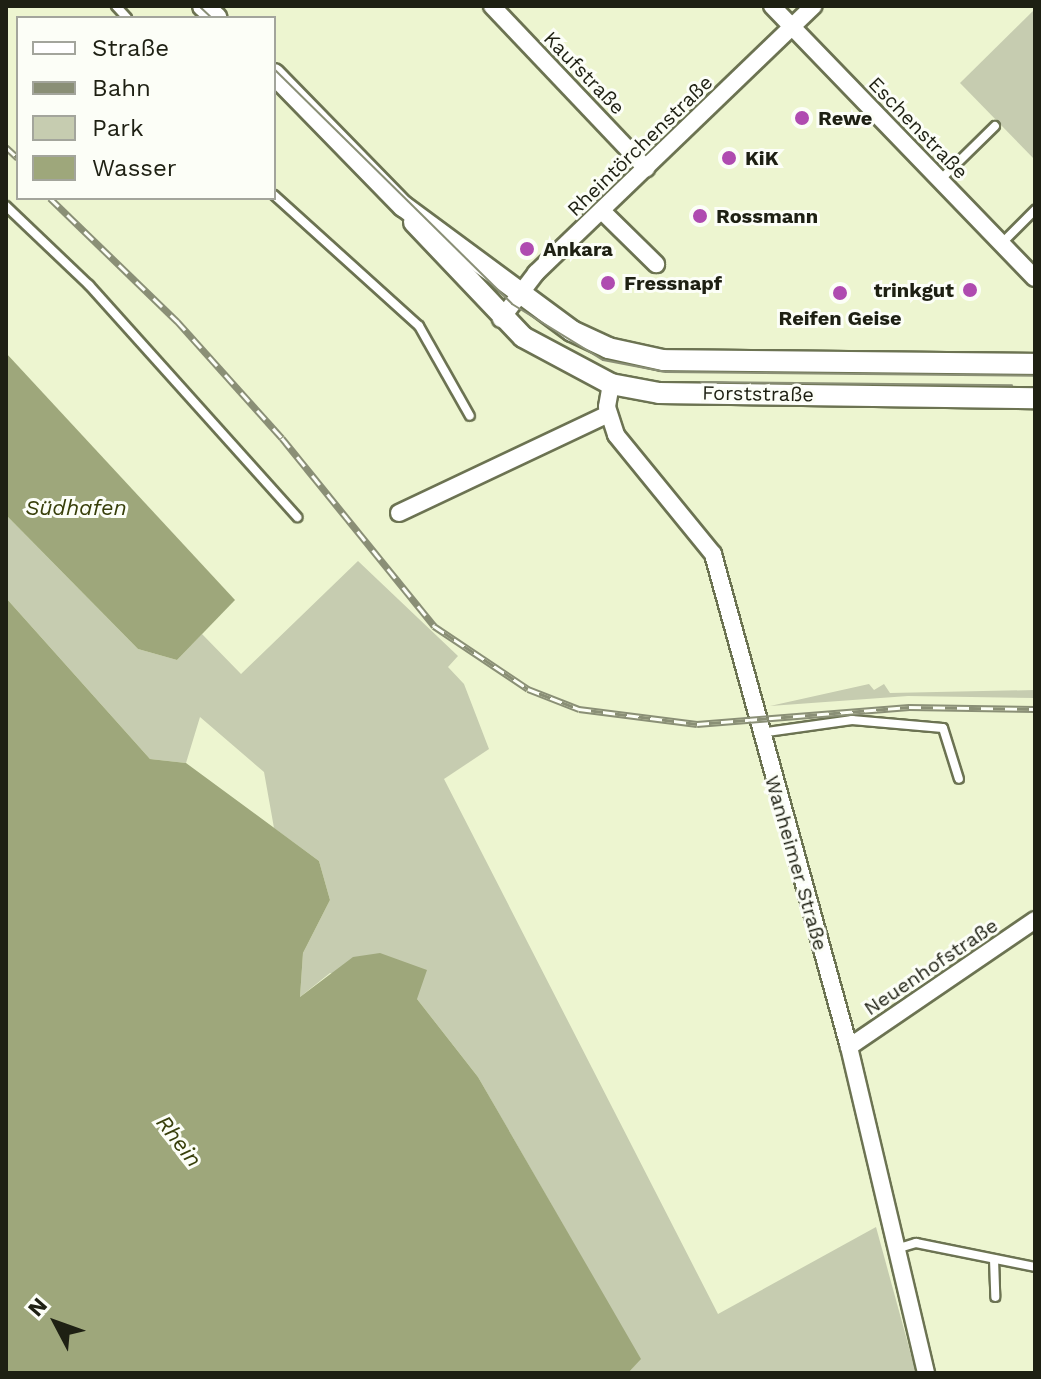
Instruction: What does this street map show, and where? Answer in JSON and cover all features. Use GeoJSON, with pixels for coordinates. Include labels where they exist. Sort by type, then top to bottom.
{"type":"FeatureCollection","features":[{"type":"Feature","properties":{"kind":"street","name":"Kaufstraße"},"geometry":{"type":"LineString","coordinates":[[492,6],[646,168]]}},
{"type":"Feature","properties":{"kind":"street","name":"Eschenstraße"},"geometry":{"type":"LineString","coordinates":[[772,6],[894,122],[940,180],[1035,278]]}},
{"type":"Feature","properties":{"kind":"street","name":"Rheintörchenstraße"},"geometry":{"type":"LineString","coordinates":[[501,319],[520,293],[813,6]]}},
{"type":"Feature","properties":{"kind":"street"},"geometry":{"type":"LineString","coordinates":[[276,76],[403,206],[501,319]]}},
{"type":"Feature","properties":{"kind":"street"},"geometry":{"type":"LineString","coordinates":[[403,206],[520,293]]}},
{"type":"Feature","properties":{"kind":"street"},"geometry":{"type":"LineString","coordinates":[[602,211],[656,264]]}},
{"type":"Feature","properties":{"kind":"street","name":"Forststraße"},"geometry":{"type":"LineString","coordinates":[[520,293],[572,331],[647,359],[1035,364]]}},
{"type":"Feature","properties":{"kind":"street","name":"Forststraße"},"geometry":{"type":"LineString","coordinates":[[501,319],[548,356],[611,384],[659,393],[1035,398]]}},
{"type":"Feature","properties":{"kind":"street"},"geometry":{"type":"LineString","coordinates":[[399,513],[608,414],[611,384]]}},
{"type":"Feature","properties":{"kind":"street","name":"Wanheimer Straße"},"geometry":{"type":"LineString","coordinates":[[608,414],[616,435],[707,542],[849,1047],[926,1373]]}},
{"type":"Feature","properties":{"kind":"street","name":"Neuenhofstraße"},"geometry":{"type":"LineString","coordinates":[[849,1047],[1035,920]]}},
{"type":"Feature","properties":{"kind":"lane"},"geometry":{"type":"LineString","coordinates":[[940,180],[995,126]]}},
{"type":"Feature","properties":{"kind":"lane"},"geometry":{"type":"LineString","coordinates":[[276,197],[419,326],[470,416]]}},
{"type":"Feature","properties":{"kind":"lane"},"geometry":{"type":"LineString","coordinates":[[6,206],[89,285],[297,517]]}},
{"type":"Feature","properties":{"kind":"lane"},"geometry":{"type":"LineString","coordinates":[[1001,244],[1035,210]]}},
{"type":"Feature","properties":{"kind":"lane"},"geometry":{"type":"LineString","coordinates":[[759,733],[852,720],[943,728],[959,779]]}},
{"type":"Feature","properties":{"kind":"lane"},"geometry":{"type":"LineString","coordinates":[[896,1249],[916,1243],[1035,1267]]}},
{"type":"Feature","properties":{"kind":"lane"},"geometry":{"type":"LineString","coordinates":[[994,1259],[995,1297]]}},
{"type":"Feature","properties":{"kind":"green space"},"geometry":{"type":"Polygon","coordinates":[[[1035,9],[1035,160],[960,83],[1035,9]]]}},
{"type":"Feature","properties":{"kind":"green space"},"geometry":{"type":"Polygon","coordinates":[[[6,515],[138,649],[177,660],[202,634],[241,674],[358,561],[458,656],[448,667],[464,684],[489,749],[444,779],[718,1314],[876,1227],[916,1373],[628,1373],[640,1359],[478,1077],[417,999],[330,973],[300,997],[303,953],[330,900],[319,861],[274,828],[264,772],[200,717],[186,763],[150,759],[6,598],[6,515]]]}},
{"type":"Feature","properties":{"kind":"green space"},"geometry":{"type":"Polygon","coordinates":[[[869,684],[874,690],[884,684],[890,693],[1035,690],[1035,698],[908,696],[770,706],[869,684]]]}},
{"type":"Feature","properties":{"kind":"water","name":"Südhafen"},"geometry":{"type":"Polygon","coordinates":[[[6,353],[235,600],[177,660],[138,649],[6,515],[6,353]]]}},
{"type":"Feature","properties":{"kind":"water","name":"Rhein"},"geometry":{"type":"Polygon","coordinates":[[[6,598],[150,759],[186,763],[319,861],[330,900],[303,953],[300,997],[353,957],[380,953],[427,970],[417,999],[478,1077],[641,1359],[628,1373],[6,1373],[6,598]]]}},
{"type":"Feature","properties":{"kind":"tram line"},"geometry":{"type":"LineString","coordinates":[[199,6],[210,16]]}},
{"type":"Feature","properties":{"kind":"tram line"},"geometry":{"type":"LineString","coordinates":[[276,71],[512,304],[603,360],[666,372],[1035,376]]}},
{"type":"Feature","properties":{"kind":"tram line"},"geometry":{"type":"LineString","coordinates":[[701,382],[1012,385]]}},
{"type":"Feature","properties":{"kind":"railway"},"geometry":{"type":"LineString","coordinates":[[6,147],[16,156]]}},
{"type":"Feature","properties":{"kind":"railway"},"geometry":{"type":"LineString","coordinates":[[52,200],[177,321],[282,438],[434,626],[528,689],[579,709],[697,724],[909,707],[1035,709]]}},
{"type":"Feature","properties":{"kind":"place","name":"Rewe"},"geometry":{"type":"Point","coordinates":[802,118]}},
{"type":"Feature","properties":{"kind":"place","name":"KiK"},"geometry":{"type":"Point","coordinates":[729,158]}},
{"type":"Feature","properties":{"kind":"place","name":"Rossmann"},"geometry":{"type":"Point","coordinates":[700,216]}},
{"type":"Feature","properties":{"kind":"place","name":"Ankara"},"geometry":{"type":"Point","coordinates":[527,249]}},
{"type":"Feature","properties":{"kind":"place","name":"Fressnapf"},"geometry":{"type":"Point","coordinates":[608,283]}},
{"type":"Feature","properties":{"kind":"place","name":"trinkgut"},"geometry":{"type":"Point","coordinates":[970,290]}},
{"type":"Feature","properties":{"kind":"place","name":"Reifen Geise"},"geometry":{"type":"Point","coordinates":[840,293]}}]}
